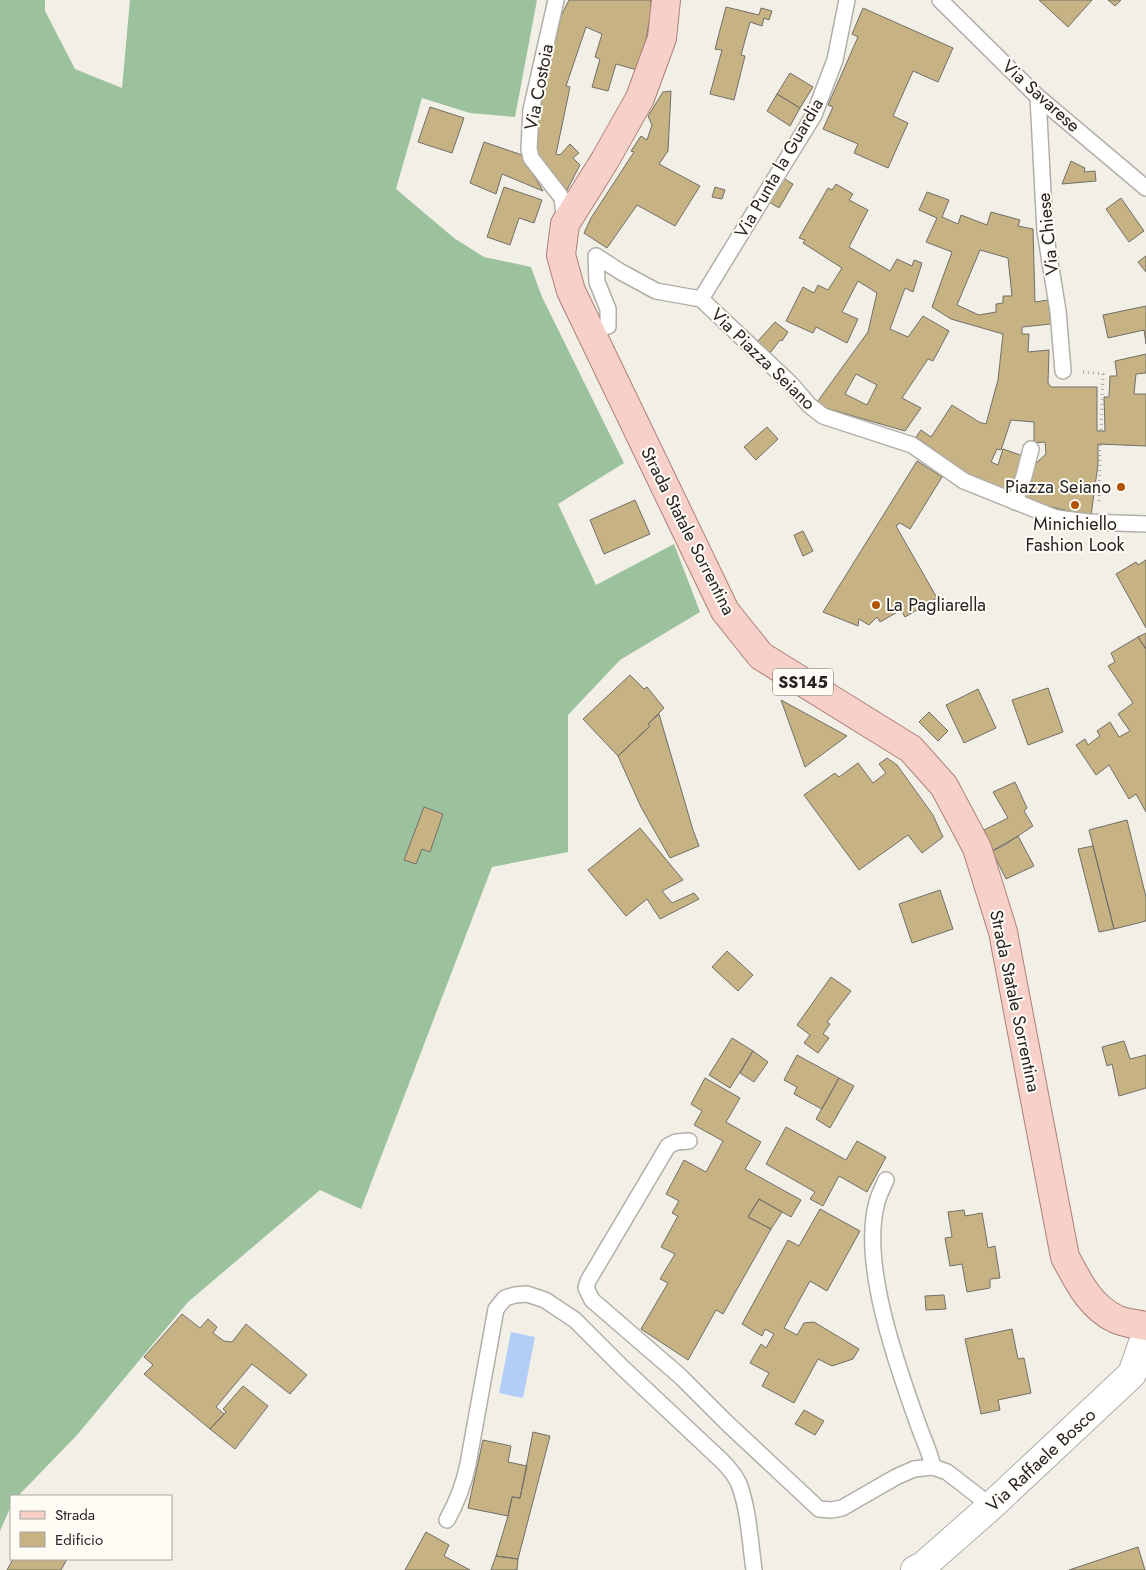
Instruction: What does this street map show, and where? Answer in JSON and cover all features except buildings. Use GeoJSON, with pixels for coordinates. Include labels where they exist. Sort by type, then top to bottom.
{"type":"FeatureCollection","features":[{"type":"Feature","properties":{"kind":"main road","name":"Strada Statale Sorrentina"},"geometry":{"type":"LineString","coordinates":[[666,0],[662,38],[640,98],[605,160],[565,224],[561,255],[570,291],[725,611],[761,656],[911,749],[944,786],[977,848],[1003,932],[1065,1257],[1080,1286],[1096,1306],[1117,1320],[1146,1326]]}},
{"type":"Feature","properties":{"kind":"street","name":"Via Raffaele Bosco"},"geometry":{"type":"LineString","coordinates":[[915,1570],[923,1566],[991,1506],[1132,1374],[1146,1334]]}},
{"type":"Feature","properties":{"kind":"lane","name":"Via Costoia"},"geometry":{"type":"LineString","coordinates":[[556,0],[531,110],[529,149],[531,158],[562,198],[565,224]]}},
{"type":"Feature","properties":{"kind":"lane","name":"Via Punta la Guardia"},"geometry":{"type":"LineString","coordinates":[[701,299],[814,115],[835,60],[847,0]]}},
{"type":"Feature","properties":{"kind":"lane","name":"Via Savarese"},"geometry":{"type":"LineString","coordinates":[[940,0],[1038,97],[1146,188]]}},
{"type":"Feature","properties":{"kind":"lane","name":"Via Chiese"},"geometry":{"type":"LineString","coordinates":[[1038,97],[1045,231],[1058,311],[1063,370]]}},
{"type":"Feature","properties":{"kind":"lane","name":"Via Piazza Seiano"},"geometry":{"type":"LineString","coordinates":[[589,331],[608,326],[608,309],[597,282],[596,256],[656,291],[701,299],[791,384],[809,405],[824,416],[912,445],[964,481],[1056,518],[1146,524]]}},
{"type":"Feature","properties":{"kind":"lane"},"geometry":{"type":"LineString","coordinates":[[1015,502],[1031,450]]}},
{"type":"Feature","properties":{"kind":"lane"},"geometry":{"type":"LineString","coordinates":[[689,1141],[676,1142],[668,1146],[588,1281],[586,1288],[592,1300],[680,1376],[819,1509],[831,1510],[842,1508],[896,1477],[914,1469],[933,1467],[947,1472],[991,1506]]}},
{"type":"Feature","properties":{"kind":"lane"},"geometry":{"type":"LineString","coordinates":[[886,1180],[877,1202],[874,1227],[874,1257],[880,1299],[888,1332],[919,1427],[931,1455],[933,1467]]}},
{"type":"Feature","properties":{"kind":"lane"},"geometry":{"type":"LineString","coordinates":[[447,1520],[463,1486],[496,1309],[505,1298],[527,1294],[545,1300],[575,1320],[733,1473],[739,1484],[747,1517],[754,1570]]}},
{"type":"Feature","properties":{"kind":"path"},"geometry":{"type":"LineString","coordinates":[[1063,370],[1102,374],[1101,431]]}},
{"type":"Feature","properties":{"kind":"path"},"geometry":{"type":"LineString","coordinates":[[1098,522],[1100,444]]}},
{"type":"Feature","properties":{"kind":"green space"},"geometry":{"type":"Polygon","coordinates":[[[0,0],[45,0],[45,11],[75,69],[122,88],[130,0],[537,0],[515,117],[470,113],[422,98],[396,189],[454,238],[484,257],[531,267],[542,297],[624,463],[558,504],[596,585],[674,544],[700,612],[620,660],[568,715],[568,852],[492,867],[361,1209],[320,1190],[188,1302],[77,1435],[19,1495],[10,1495],[10,1508],[0,1531],[0,0]]]}},
{"type":"Feature","properties":{"kind":"water"},"geometry":{"type":"Polygon","coordinates":[[[511,1332],[535,1337],[523,1398],[499,1393],[511,1332]]]}},
{"type":"Feature","properties":{"kind":"place","name":"Piazza Seiano"},"geometry":{"type":"Point","coordinates":[1121,487]}},
{"type":"Feature","properties":{"kind":"place","name":"Minichiello Fashion Look"},"geometry":{"type":"Point","coordinates":[1075,505]}},
{"type":"Feature","properties":{"kind":"place","name":"La Pagliarella"},"geometry":{"type":"Point","coordinates":[876,605]}}]}
